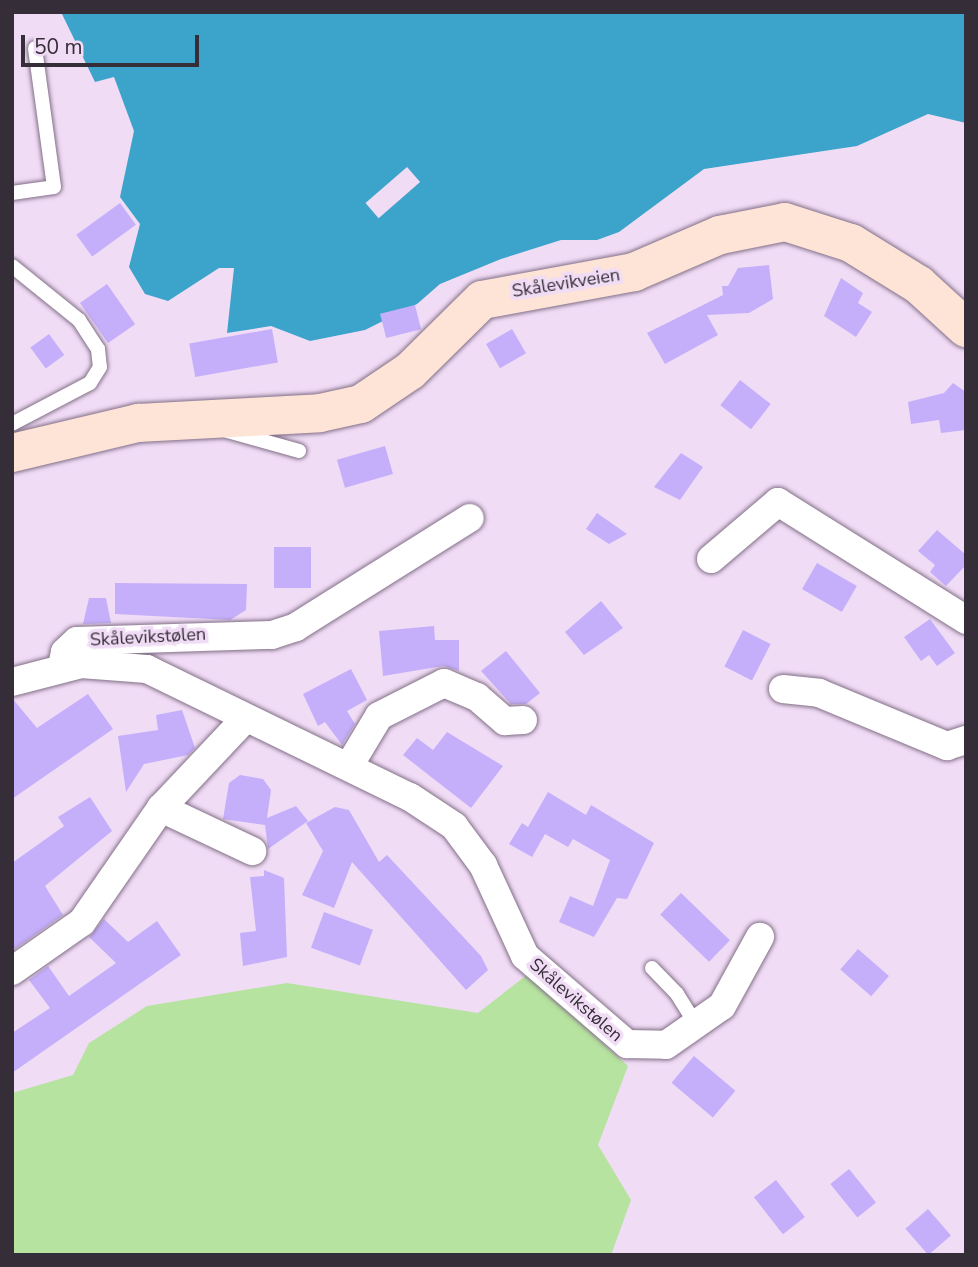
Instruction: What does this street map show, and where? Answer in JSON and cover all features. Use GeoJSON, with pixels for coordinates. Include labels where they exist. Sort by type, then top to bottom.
{"type":"FeatureCollection","features":[{"type":"Feature","properties":{"kind":"main road","name":"Skålevikveien"},"geometry":{"type":"LineString","coordinates":[[12,453],[138,424],[320,413],[362,404],[411,371],[482,300],[634,272],[720,235],[785,222],[851,243],[919,285],[966,328]]}},
{"type":"Feature","properties":{"kind":"street"},"geometry":{"type":"LineString","coordinates":[[711,559],[778,502],[966,620]]}},
{"type":"Feature","properties":{"kind":"street","name":"Skålevikstølen"},"geometry":{"type":"LineString","coordinates":[[62,667],[65,652],[77,641],[171,634],[272,635],[296,627],[470,518]]}},
{"type":"Feature","properties":{"kind":"street","name":"Skålevikstølen"},"geometry":{"type":"LineString","coordinates":[[12,682],[62,667],[104,663],[146,669],[189,686],[243,720],[349,766],[454,826],[484,865],[514,942],[598,1023],[626,1044],[653,1048],[696,1025],[722,1006],[760,937]]}},
{"type":"Feature","properties":{"kind":"street"},"geometry":{"type":"LineString","coordinates":[[349,766],[379,716],[437,685],[458,687],[505,721],[523,720]]}},
{"type":"Feature","properties":{"kind":"street"},"geometry":{"type":"LineString","coordinates":[[783,690],[819,693],[947,746],[966,740]]}},
{"type":"Feature","properties":{"kind":"street"},"geometry":{"type":"LineString","coordinates":[[12,971],[82,922],[161,808],[243,720]]}},
{"type":"Feature","properties":{"kind":"street"},"geometry":{"type":"LineString","coordinates":[[161,808],[252,851]]}},
{"type":"Feature","properties":{"kind":"lane"},"geometry":{"type":"LineString","coordinates":[[12,194],[54,187],[35,48]]}},
{"type":"Feature","properties":{"kind":"lane"},"geometry":{"type":"LineString","coordinates":[[12,267],[79,320],[98,349],[100,366],[90,383],[12,424]]}},
{"type":"Feature","properties":{"kind":"lane","name":"Skålevikveien"},"geometry":{"type":"LineString","coordinates":[[209,420],[245,438],[299,451]]}},
{"type":"Feature","properties":{"kind":"lane"},"geometry":{"type":"LineString","coordinates":[[652,968],[677,994],[696,1025]]}},
{"type":"Feature","properties":{"kind":"green space"},"geometry":{"type":"Polygon","coordinates":[[[528,974],[628,1066],[598,1145],[631,1200],[611,1255],[12,1255],[12,1093],[73,1075],[89,1043],[147,1006],[287,983],[478,1013],[528,974]]]}},
{"type":"Feature","properties":{"kind":"water"},"geometry":{"type":"Polygon","coordinates":[[[61,12],[966,12],[966,123],[928,114],[857,146],[704,169],[619,232],[597,240],[561,240],[501,259],[440,284],[417,304],[365,330],[310,341],[271,326],[227,333],[234,268],[219,268],[168,301],[145,294],[129,267],[140,224],[120,197],[134,131],[114,77],[95,82],[61,12]]]}},
{"type":"Feature","properties":{"kind":"pier"},"geometry":{"type":"Polygon","coordinates":[[[407,167],[420,182],[379,218],[365,203],[407,167]]]}},
{"type":"Feature","properties":{"kind":"building"},"geometry":{"type":"Polygon","coordinates":[[[120,203],[136,225],[92,257],[76,235],[120,203]]]}},
{"type":"Feature","properties":{"kind":"building"},"geometry":{"type":"Polygon","coordinates":[[[769,265],[773,299],[749,313],[707,315],[718,335],[665,364],[647,333],[723,295],[722,286],[728,286],[738,268],[769,265]]]}},
{"type":"Feature","properties":{"kind":"building"},"geometry":{"type":"Polygon","coordinates":[[[841,278],[863,293],[858,303],[872,312],[856,337],[824,316],[841,278]]]}},
{"type":"Feature","properties":{"kind":"building"},"geometry":{"type":"Polygon","coordinates":[[[107,284],[135,324],[108,343],[80,303],[107,284]]]}},
{"type":"Feature","properties":{"kind":"building"},"geometry":{"type":"Polygon","coordinates":[[[415,305],[421,329],[386,338],[380,314],[415,305]]]}},
{"type":"Feature","properties":{"kind":"building"},"geometry":{"type":"Polygon","coordinates":[[[272,329],[278,362],[195,377],[189,344],[272,329]]]}},
{"type":"Feature","properties":{"kind":"building"},"geometry":{"type":"Polygon","coordinates":[[[512,329],[526,353],[500,368],[486,344],[512,329]]]}},
{"type":"Feature","properties":{"kind":"building"},"geometry":{"type":"Polygon","coordinates":[[[49,334],[64,355],[46,369],[30,348],[49,334]]]}},
{"type":"Feature","properties":{"kind":"building"},"geometry":{"type":"Polygon","coordinates":[[[740,380],[771,404],[751,429],[720,405],[740,380]]]}},
{"type":"Feature","properties":{"kind":"building"},"geometry":{"type":"Polygon","coordinates":[[[953,383],[966,392],[966,430],[941,433],[939,420],[911,424],[908,402],[944,393],[953,383]]]}},
{"type":"Feature","properties":{"kind":"building"},"geometry":{"type":"Polygon","coordinates":[[[385,446],[393,474],[345,488],[337,460],[385,446]]]}},
{"type":"Feature","properties":{"kind":"building"},"geometry":{"type":"Polygon","coordinates":[[[681,453],[703,467],[680,500],[654,487],[681,453]]]}},
{"type":"Feature","properties":{"kind":"building"},"geometry":{"type":"Polygon","coordinates":[[[597,513],[627,534],[609,544],[586,529],[597,513]]]}},
{"type":"Feature","properties":{"kind":"building"},"geometry":{"type":"Polygon","coordinates":[[[937,530],[966,555],[966,565],[946,586],[930,572],[935,565],[918,551],[937,530]]]}},
{"type":"Feature","properties":{"kind":"building"},"geometry":{"type":"Polygon","coordinates":[[[274,547],[311,547],[311,588],[274,588],[274,547]]]}},
{"type":"Feature","properties":{"kind":"building"},"geometry":{"type":"Polygon","coordinates":[[[817,563],[857,586],[842,612],[802,589],[817,563]]]}},
{"type":"Feature","properties":{"kind":"building"},"geometry":{"type":"Polygon","coordinates":[[[115,583],[247,584],[246,610],[230,620],[115,614],[115,583]]]}},
{"type":"Feature","properties":{"kind":"building"},"geometry":{"type":"Polygon","coordinates":[[[89,598],[106,598],[111,623],[83,624],[89,598]]]}},
{"type":"Feature","properties":{"kind":"building"},"geometry":{"type":"Polygon","coordinates":[[[601,601],[623,628],[584,655],[565,632],[601,601]]]}},
{"type":"Feature","properties":{"kind":"building"},"geometry":{"type":"Polygon","coordinates":[[[930,619],[955,653],[937,666],[929,655],[921,661],[904,637],[930,619]]]}},
{"type":"Feature","properties":{"kind":"building"},"geometry":{"type":"Polygon","coordinates":[[[434,626],[435,640],[459,640],[459,671],[443,666],[383,676],[379,631],[434,626]]]}},
{"type":"Feature","properties":{"kind":"building"},"geometry":{"type":"Polygon","coordinates":[[[743,630],[771,644],[752,681],[724,667],[743,630]]]}},
{"type":"Feature","properties":{"kind":"building"},"geometry":{"type":"Polygon","coordinates":[[[506,651],[540,693],[526,704],[511,704],[481,671],[506,651]]]}},
{"type":"Feature","properties":{"kind":"building"},"geometry":{"type":"Polygon","coordinates":[[[351,669],[367,700],[347,711],[355,724],[342,745],[325,722],[318,726],[303,694],[351,669]]]}},
{"type":"Feature","properties":{"kind":"building"},"geometry":{"type":"Polygon","coordinates":[[[88,694],[113,729],[12,799],[12,698],[37,728],[88,694]]]}},
{"type":"Feature","properties":{"kind":"building"},"geometry":{"type":"Polygon","coordinates":[[[182,710],[195,748],[188,755],[144,764],[126,792],[118,736],[158,730],[156,715],[182,710]]]}},
{"type":"Feature","properties":{"kind":"building"},"geometry":{"type":"Polygon","coordinates":[[[447,732],[503,766],[471,808],[403,755],[417,738],[433,750],[447,732]]]}},
{"type":"Feature","properties":{"kind":"building"},"geometry":{"type":"Polygon","coordinates":[[[240,775],[263,779],[271,790],[267,818],[296,806],[308,821],[268,849],[265,825],[223,819],[229,783],[240,775]]]}},
{"type":"Feature","properties":{"kind":"building"},"geometry":{"type":"Polygon","coordinates":[[[548,792],[586,815],[591,805],[654,843],[627,899],[617,898],[594,937],[559,922],[570,896],[593,906],[610,860],[573,839],[568,847],[545,834],[532,857],[509,844],[522,823],[528,827],[548,792]]]}},
{"type":"Feature","properties":{"kind":"building"},"geometry":{"type":"Polygon","coordinates":[[[90,797],[112,831],[45,886],[63,915],[12,951],[12,863],[64,826],[58,817],[90,797]]]}},
{"type":"Feature","properties":{"kind":"building"},"geometry":{"type":"Polygon","coordinates":[[[335,807],[349,810],[379,862],[387,855],[481,956],[488,970],[466,990],[352,862],[334,908],[302,895],[323,851],[306,823],[335,807]]]}},
{"type":"Feature","properties":{"kind":"building"},"geometry":{"type":"Polygon","coordinates":[[[264,870],[284,878],[287,957],[243,966],[240,933],[256,931],[250,877],[264,876],[264,870]]]}},
{"type":"Feature","properties":{"kind":"building"},"geometry":{"type":"Polygon","coordinates":[[[681,893],[730,940],[709,962],[660,915],[681,893]]]}},
{"type":"Feature","properties":{"kind":"building"},"geometry":{"type":"Polygon","coordinates":[[[324,912],[373,930],[360,965],[311,948],[324,912]]]}},
{"type":"Feature","properties":{"kind":"building"},"geometry":{"type":"Polygon","coordinates":[[[104,919],[128,942],[157,921],[181,955],[12,1073],[12,1033],[50,1008],[29,980],[48,966],[69,996],[116,963],[89,937],[104,919]]]}},
{"type":"Feature","properties":{"kind":"building"},"geometry":{"type":"Polygon","coordinates":[[[858,949],[889,976],[871,996],[840,969],[858,949]]]}},
{"type":"Feature","properties":{"kind":"building"},"geometry":{"type":"Polygon","coordinates":[[[694,1056],[735,1091],[713,1118],[672,1083],[694,1056]]]}},
{"type":"Feature","properties":{"kind":"building"},"geometry":{"type":"Polygon","coordinates":[[[849,1169],[876,1202],[857,1218],[830,1184],[849,1169]]]}},
{"type":"Feature","properties":{"kind":"building"},"geometry":{"type":"Polygon","coordinates":[[[776,1180],[805,1217],[783,1234],[754,1197],[776,1180]]]}},
{"type":"Feature","properties":{"kind":"building"},"geometry":{"type":"Polygon","coordinates":[[[928,1209],[951,1235],[928,1255],[905,1229],[928,1209]]]}}]}
